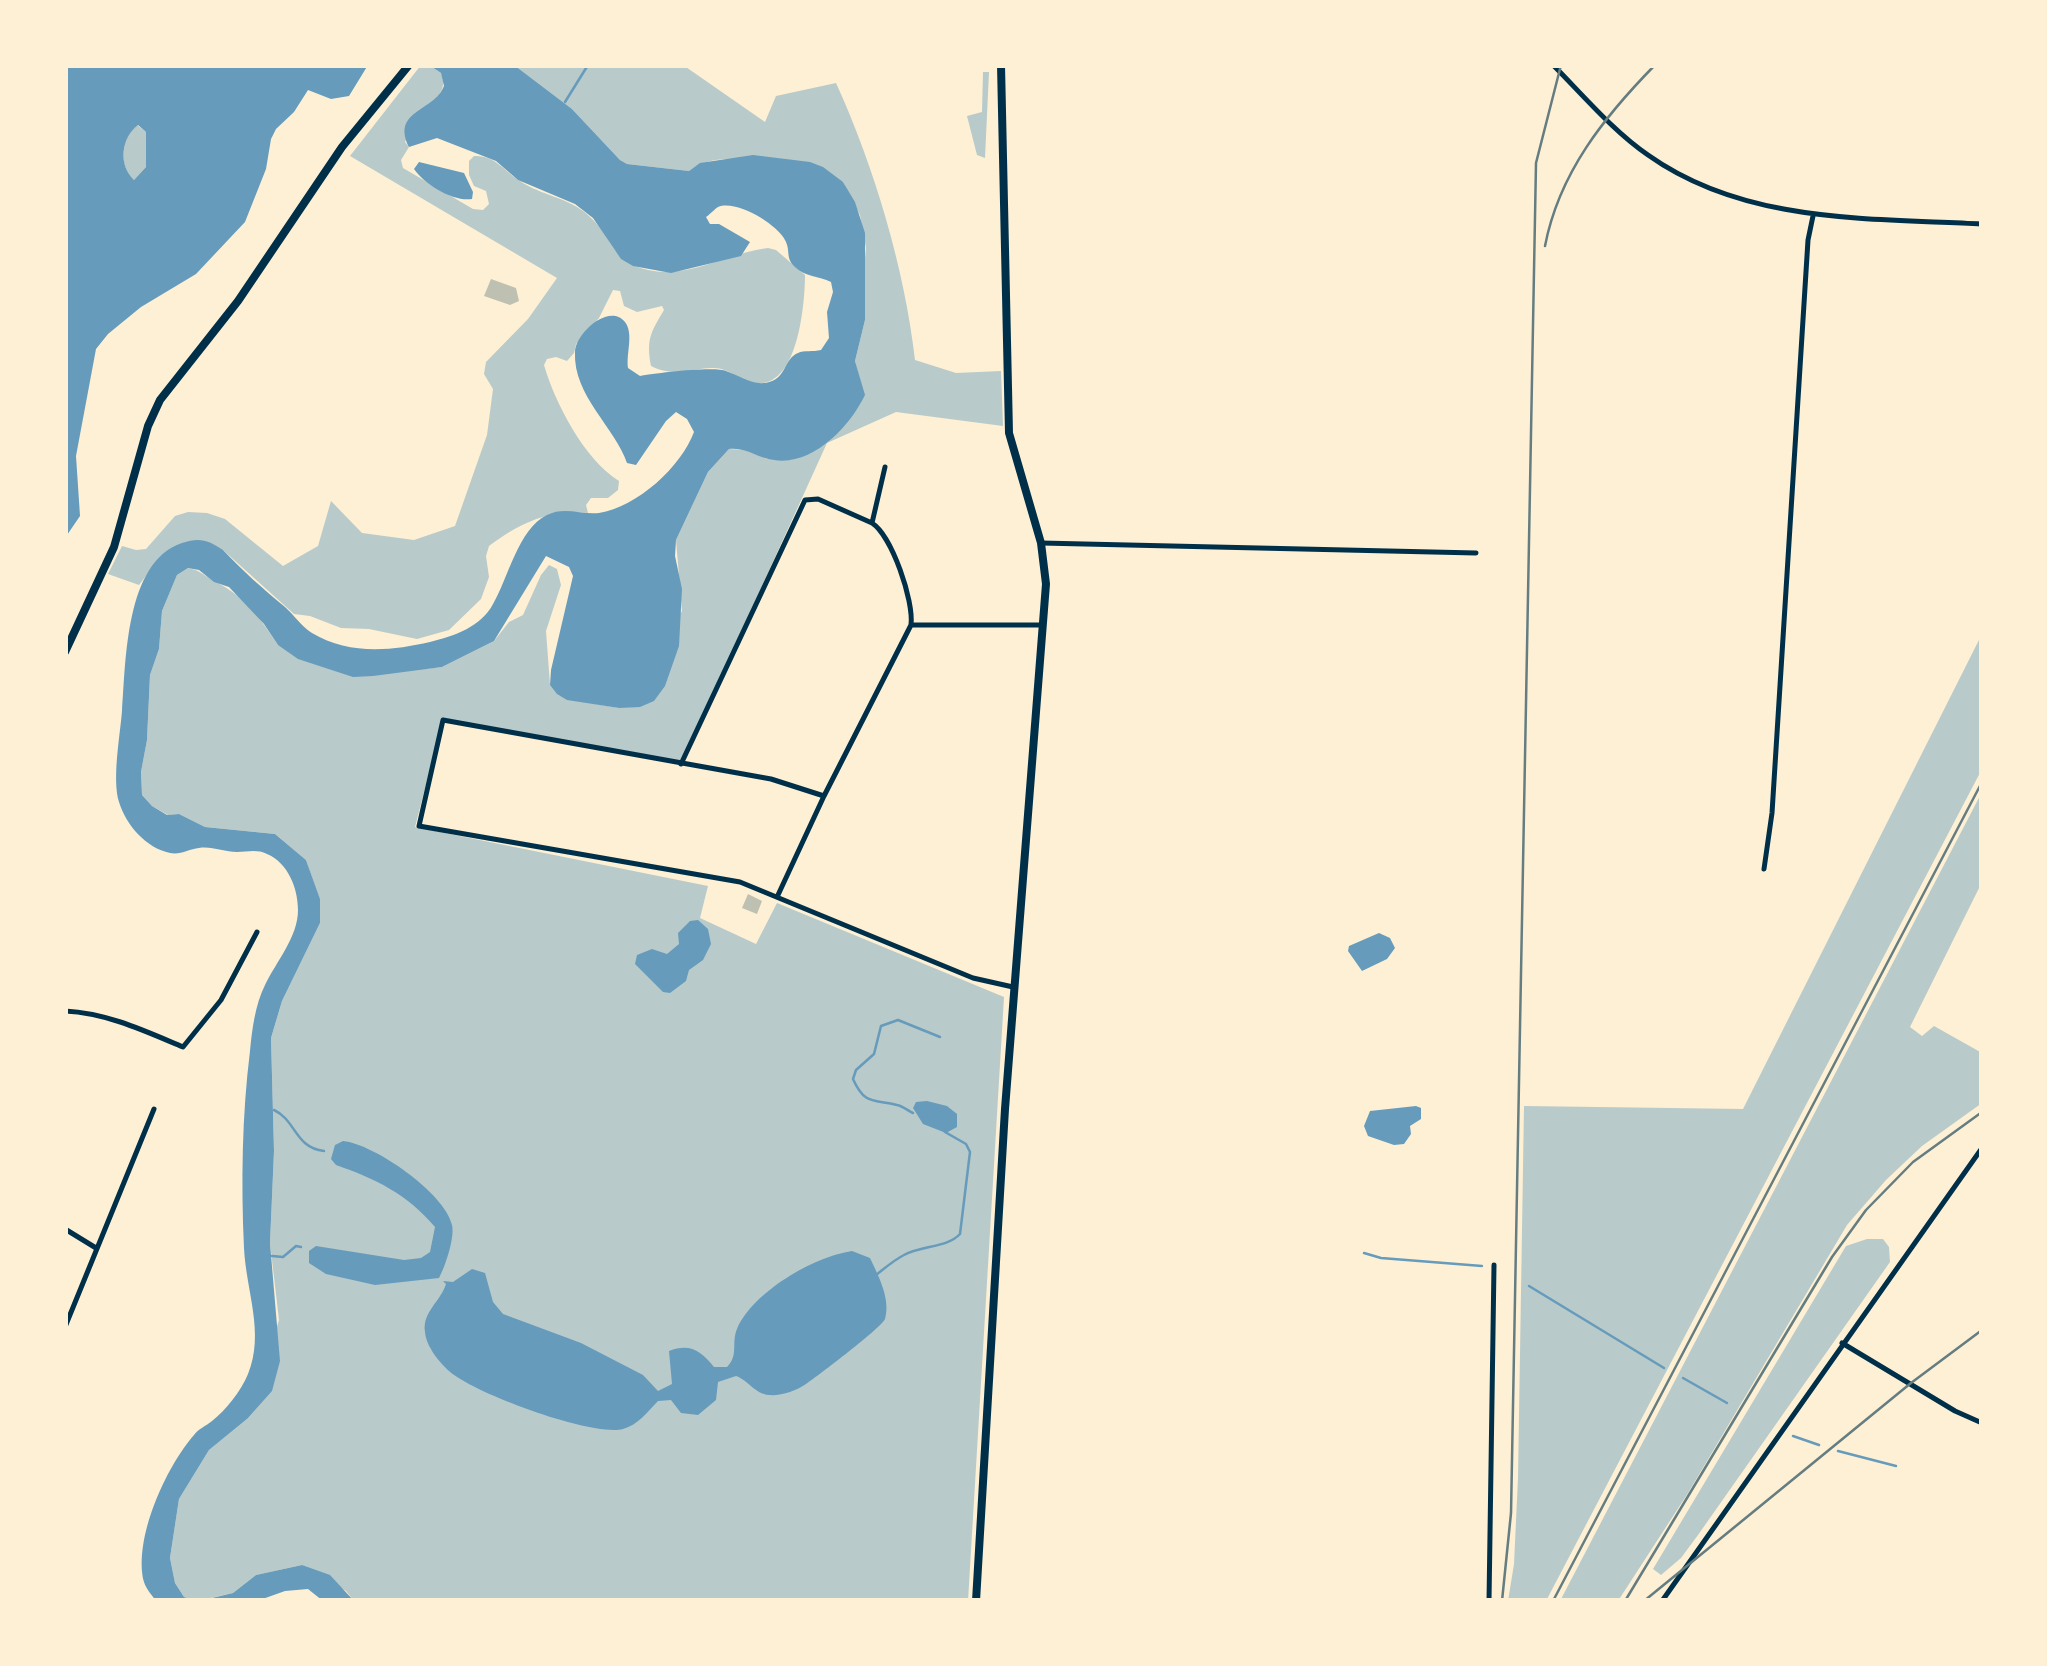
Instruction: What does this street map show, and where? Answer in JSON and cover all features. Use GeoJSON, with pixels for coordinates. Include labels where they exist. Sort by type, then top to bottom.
{"type":"FeatureCollection","features":[{"type":"Feature","properties":{"kind":"main road"},"geometry":{"type":"LineString","coordinates":[[65,652],[114,547],[148,426],[160,400],[230,312],[342,147],[409,65]]}},
{"type":"Feature","properties":{"kind":"main road"},"geometry":{"type":"LineString","coordinates":[[976,1601],[1005,1109],[1046,584],[1042,543],[1009,433],[1001,65]]}},
{"type":"Feature","properties":{"kind":"street"},"geometry":{"type":"LineString","coordinates":[[1553,65],[1647,155],[1708,186],[1768,208],[1813,216],[1982,224]]}},
{"type":"Feature","properties":{"kind":"street"},"geometry":{"type":"LineString","coordinates":[[1764,869],[1772,813],[1813,216]]}},
{"type":"Feature","properties":{"kind":"street"},"geometry":{"type":"LineString","coordinates":[[872,523],[885,467]]}},
{"type":"Feature","properties":{"kind":"street"},"geometry":{"type":"LineString","coordinates":[[681,764],[805,500],[818,499],[884,530],[913,610],[911,624],[778,896]]}},
{"type":"Feature","properties":{"kind":"street"},"geometry":{"type":"LineString","coordinates":[[1042,543],[1476,553]]}},
{"type":"Feature","properties":{"kind":"street"},"geometry":{"type":"LineString","coordinates":[[911,624],[1044,626]]}},
{"type":"Feature","properties":{"kind":"street"},"geometry":{"type":"LineString","coordinates":[[824,796],[771,778],[443,720],[419,826],[740,882],[973,978],[1016,988]]}},
{"type":"Feature","properties":{"kind":"street"},"geometry":{"type":"LineString","coordinates":[[65,1011],[90,1013],[134,1026],[183,1048],[221,1000],[257,932]]}},
{"type":"Feature","properties":{"kind":"street"},"geometry":{"type":"LineString","coordinates":[[65,1326],[154,1110]]}},
{"type":"Feature","properties":{"kind":"street"},"geometry":{"type":"LineString","coordinates":[[1662,1601],[1982,1148]]}},
{"type":"Feature","properties":{"kind":"street"},"geometry":{"type":"LineString","coordinates":[[65,1229],[96,1248]]}},
{"type":"Feature","properties":{"kind":"street"},"geometry":{"type":"LineString","coordinates":[[1488,1601],[1494,1265]]}},
{"type":"Feature","properties":{"kind":"street"},"geometry":{"type":"LineString","coordinates":[[1842,1343],[1955,1411],[1982,1422]]}},
{"type":"Feature","properties":{"kind":"shaded area"},"geometry":{"type":"Polygon","coordinates":[[[421,65],[441,73],[443,86],[421,113],[405,142],[409,147],[401,160],[403,168],[473,209],[483,210],[489,204],[486,191],[474,186],[469,161],[474,156],[488,158],[528,186],[580,209],[596,223],[619,255],[648,270],[679,271],[753,251],[776,250],[805,275],[801,323],[790,359],[770,381],[756,383],[718,368],[674,372],[651,366],[649,342],[664,310],[662,306],[637,312],[624,306],[620,291],[613,290],[599,318],[567,361],[556,357],[547,359],[544,365],[572,429],[594,459],[619,481],[618,490],[608,498],[591,498],[586,505],[588,513],[561,513],[536,519],[489,546],[489,577],[481,599],[449,630],[417,639],[369,629],[341,628],[294,614],[223,550],[152,568],[139,585],[108,574],[122,546],[146,549],[175,516],[188,512],[225,519],[283,566],[318,546],[331,501],[362,533],[414,540],[455,526],[487,435],[493,389],[484,374],[486,362],[528,319],[557,278],[350,156],[421,65]]]}},
{"type":"Feature","properties":{"kind":"shaded area"},"geometry":{"type":"Polygon","coordinates":[[[514,65],[683,65],[765,122],[776,96],[836,83],[886,219],[904,290],[915,360],[956,373],[1001,371],[1003,426],[896,412],[827,443],[681,764],[443,718],[415,827],[708,886],[700,918],[756,944],[777,903],[1004,997],[968,1601],[354,1601],[346,1591],[302,1565],[256,1575],[233,1593],[196,1601],[184,1597],[175,1583],[170,1558],[179,1499],[209,1450],[247,1419],[279,1320],[270,1243],[274,1151],[271,1038],[282,1001],[320,923],[320,900],[306,860],[275,834],[205,827],[179,814],[168,815],[142,795],[150,675],[159,649],[162,611],[177,575],[192,569],[235,594],[278,645],[423,669],[442,667],[494,641],[509,622],[523,615],[549,565],[557,569],[561,585],[546,631],[550,685],[567,699],[619,708],[682,611],[676,540],[708,472],[729,449],[748,450],[767,459],[860,404],[864,395],[855,361],[865,320],[866,248],[860,215],[843,182],[743,159],[704,163],[689,171],[627,164],[572,109],[514,65]]]}},
{"type":"Feature","properties":{"kind":"shaded area"},"geometry":{"type":"Polygon","coordinates":[[[983,72],[989,72],[985,158],[977,155],[967,116],[982,112],[983,72]]]}},
{"type":"Feature","properties":{"kind":"shaded area"},"geometry":{"type":"Polygon","coordinates":[[[137,125],[146,132],[146,167],[134,180],[125,167],[124,153],[137,125]]]}},
{"type":"Feature","properties":{"kind":"shaded area"},"geometry":{"type":"Polygon","coordinates":[[[1982,634],[1982,769],[1546,1601],[1508,1601],[1518,1478],[1524,1106],[1743,1109],[1982,634]]]}},
{"type":"Feature","properties":{"kind":"shaded area"},"geometry":{"type":"Polygon","coordinates":[[[1982,792],[1982,882],[1910,1027],[1922,1036],[1934,1026],[1982,1053],[1982,1103],[1922,1146],[1847,1225],[1688,1493],[1618,1601],[1560,1601],[1982,792]]]}},
{"type":"Feature","properties":{"kind":"shaded area"},"geometry":{"type":"Polygon","coordinates":[[[1883,1239],[1889,1247],[1890,1262],[1698,1535],[1681,1558],[1661,1575],[1653,1569],[1846,1246],[1883,1239]]]}},
{"type":"Feature","properties":{"kind":"water"},"geometry":{"type":"Polygon","coordinates":[[[65,65],[368,65],[349,96],[331,99],[308,90],[271,139],[266,169],[245,222],[196,274],[141,307],[96,349],[76,456],[80,516],[65,538],[65,65]],[[138,125],[125,144],[125,167],[134,180],[146,167],[146,132],[138,125]]]}},
{"type":"Feature","properties":{"kind":"water"},"geometry":{"type":"Polygon","coordinates":[[[429,65],[514,65],[572,109],[627,164],[689,171],[700,163],[753,155],[810,162],[843,182],[855,202],[865,233],[865,320],[855,361],[865,395],[839,432],[815,451],[802,457],[774,460],[729,449],[708,472],[676,540],[682,589],[679,646],[665,686],[654,701],[640,707],[567,700],[550,685],[573,576],[569,567],[546,556],[494,641],[442,667],[373,676],[353,677],[298,659],[278,645],[229,587],[214,582],[199,570],[188,568],[177,575],[162,611],[159,649],[150,675],[142,795],[167,815],[179,814],[205,827],[275,834],[306,860],[320,899],[320,923],[282,1001],[271,1038],[274,1151],[270,1243],[280,1361],[272,1391],[247,1419],[209,1450],[179,1499],[170,1558],[175,1583],[184,1597],[196,1601],[156,1601],[145,1585],[142,1565],[154,1504],[183,1449],[233,1400],[253,1359],[255,1327],[245,1264],[243,1199],[247,1075],[259,1001],[290,940],[298,910],[290,877],[281,863],[267,854],[209,848],[170,853],[138,834],[122,811],[116,770],[128,641],[139,591],[149,570],[163,554],[182,543],[204,540],[223,550],[305,628],[326,640],[355,648],[385,649],[448,637],[474,625],[488,612],[521,543],[537,522],[553,512],[599,513],[628,503],[656,483],[688,445],[694,432],[687,419],[676,412],[636,465],[627,463],[587,397],[576,368],[576,345],[594,323],[610,316],[625,322],[628,368],[640,376],[720,370],[766,383],[780,375],[794,355],[821,350],[829,338],[831,282],[795,267],[781,234],[745,210],[726,205],[706,217],[710,224],[719,224],[750,242],[741,256],[671,273],[633,266],[621,259],[593,218],[575,204],[518,180],[496,161],[437,138],[409,147],[405,126],[444,86],[441,73],[429,65]]]}},
{"type":"Feature","properties":{"kind":"water"},"geometry":{"type":"Polygon","coordinates":[[[419,162],[464,173],[473,192],[472,199],[457,198],[432,186],[414,169],[419,162]]]}},
{"type":"Feature","properties":{"kind":"water"},"geometry":{"type":"Polygon","coordinates":[[[698,920],[708,929],[711,944],[703,960],[689,970],[686,981],[670,993],[663,992],[635,964],[637,955],[652,949],[667,954],[679,944],[678,933],[690,921],[698,920]]]}},
{"type":"Feature","properties":{"kind":"water"},"geometry":{"type":"Polygon","coordinates":[[[1379,933],[1390,938],[1395,948],[1387,959],[1362,971],[1348,951],[1349,946],[1379,933]]]}},
{"type":"Feature","properties":{"kind":"water"},"geometry":{"type":"Polygon","coordinates":[[[916,1102],[947,1106],[957,1114],[957,1127],[946,1133],[923,1124],[913,1108],[916,1102]]]}},
{"type":"Feature","properties":{"kind":"water"},"geometry":{"type":"Polygon","coordinates":[[[1421,1108],[1421,1119],[1410,1126],[1411,1134],[1404,1144],[1394,1145],[1368,1136],[1364,1126],[1370,1111],[1421,1108]]]}},
{"type":"Feature","properties":{"kind":"water"},"geometry":{"type":"Polygon","coordinates":[[[343,1141],[389,1160],[423,1185],[447,1212],[452,1237],[439,1278],[375,1285],[326,1274],[309,1263],[309,1251],[316,1246],[404,1260],[421,1258],[430,1252],[435,1227],[424,1215],[390,1189],[336,1165],[331,1159],[335,1145],[343,1141]]]}},
{"type":"Feature","properties":{"kind":"water"},"geometry":{"type":"Polygon","coordinates":[[[852,1251],[870,1258],[880,1279],[886,1303],[881,1324],[798,1389],[778,1395],[764,1394],[736,1376],[718,1382],[716,1400],[698,1415],[681,1413],[671,1400],[658,1401],[638,1421],[623,1429],[608,1430],[561,1420],[462,1380],[441,1363],[426,1337],[426,1318],[444,1290],[443,1281],[453,1282],[472,1269],[485,1273],[493,1302],[503,1314],[581,1343],[643,1375],[658,1391],[672,1384],[669,1351],[689,1348],[714,1367],[727,1367],[733,1358],[737,1329],[756,1302],[786,1278],[852,1251]]]}},
{"type":"Feature","properties":{"kind":"water"},"geometry":{"type":"Polygon","coordinates":[[[302,1565],[330,1575],[354,1601],[323,1601],[308,1589],[285,1591],[257,1601],[199,1601],[233,1593],[256,1575],[302,1565]]]}},
{"type":"Feature","properties":{"kind":"building"},"geometry":{"type":"Polygon","coordinates":[[[491,279],[516,288],[519,301],[510,305],[484,296],[491,279]]]}},
{"type":"Feature","properties":{"kind":"building"},"geometry":{"type":"Polygon","coordinates":[[[748,894],[762,901],[757,914],[742,908],[748,894]]]}},
{"type":"Feature","properties":{"kind":"waterway"},"geometry":{"type":"LineString","coordinates":[[565,102],[588,65]]}},
{"type":"Feature","properties":{"kind":"waterway"},"geometry":{"type":"LineString","coordinates":[[913,1113],[866,1098],[853,1079],[856,1070],[874,1054],[881,1026],[898,1020],[940,1037]]}},
{"type":"Feature","properties":{"kind":"waterway"},"geometry":{"type":"LineString","coordinates":[[274,1110],[307,1145],[324,1151]]}},
{"type":"Feature","properties":{"kind":"waterway"},"geometry":{"type":"LineString","coordinates":[[876,1275],[904,1255],[948,1242],[960,1234],[970,1152],[966,1144],[945,1132]]}},
{"type":"Feature","properties":{"kind":"waterway"},"geometry":{"type":"LineString","coordinates":[[272,1256],[283,1257],[296,1246],[301,1247]]}},
{"type":"Feature","properties":{"kind":"waterway"},"geometry":{"type":"LineString","coordinates":[[1364,1253],[1381,1258],[1482,1266]]}},
{"type":"Feature","properties":{"kind":"waterway"},"geometry":{"type":"LineString","coordinates":[[1529,1286],[1664,1368]]}},
{"type":"Feature","properties":{"kind":"waterway"},"geometry":{"type":"LineString","coordinates":[[1683,1378],[1727,1403]]}},
{"type":"Feature","properties":{"kind":"waterway"},"geometry":{"type":"LineString","coordinates":[[1793,1436],[1819,1445]]}},
{"type":"Feature","properties":{"kind":"waterway"},"geometry":{"type":"LineString","coordinates":[[1838,1451],[1896,1466]]}},
{"type":"Feature","properties":{"kind":"railway"},"geometry":{"type":"LineString","coordinates":[[1502,1601],[1511,1513],[1536,163],[1561,65]]}},
{"type":"Feature","properties":{"kind":"railway"},"geometry":{"type":"LineString","coordinates":[[1545,246],[1561,194],[1586,148],[1655,65]]}},
{"type":"Feature","properties":{"kind":"railway"},"geometry":{"type":"LineString","coordinates":[[1553,1601],[1982,782]]}},
{"type":"Feature","properties":{"kind":"railway"},"geometry":{"type":"LineString","coordinates":[[1625,1601],[1832,1257],[1866,1210],[1913,1162],[1982,1112]]}},
{"type":"Feature","properties":{"kind":"railway"},"geometry":{"type":"LineString","coordinates":[[1644,1601],[1911,1383],[1982,1330]]}}]}
